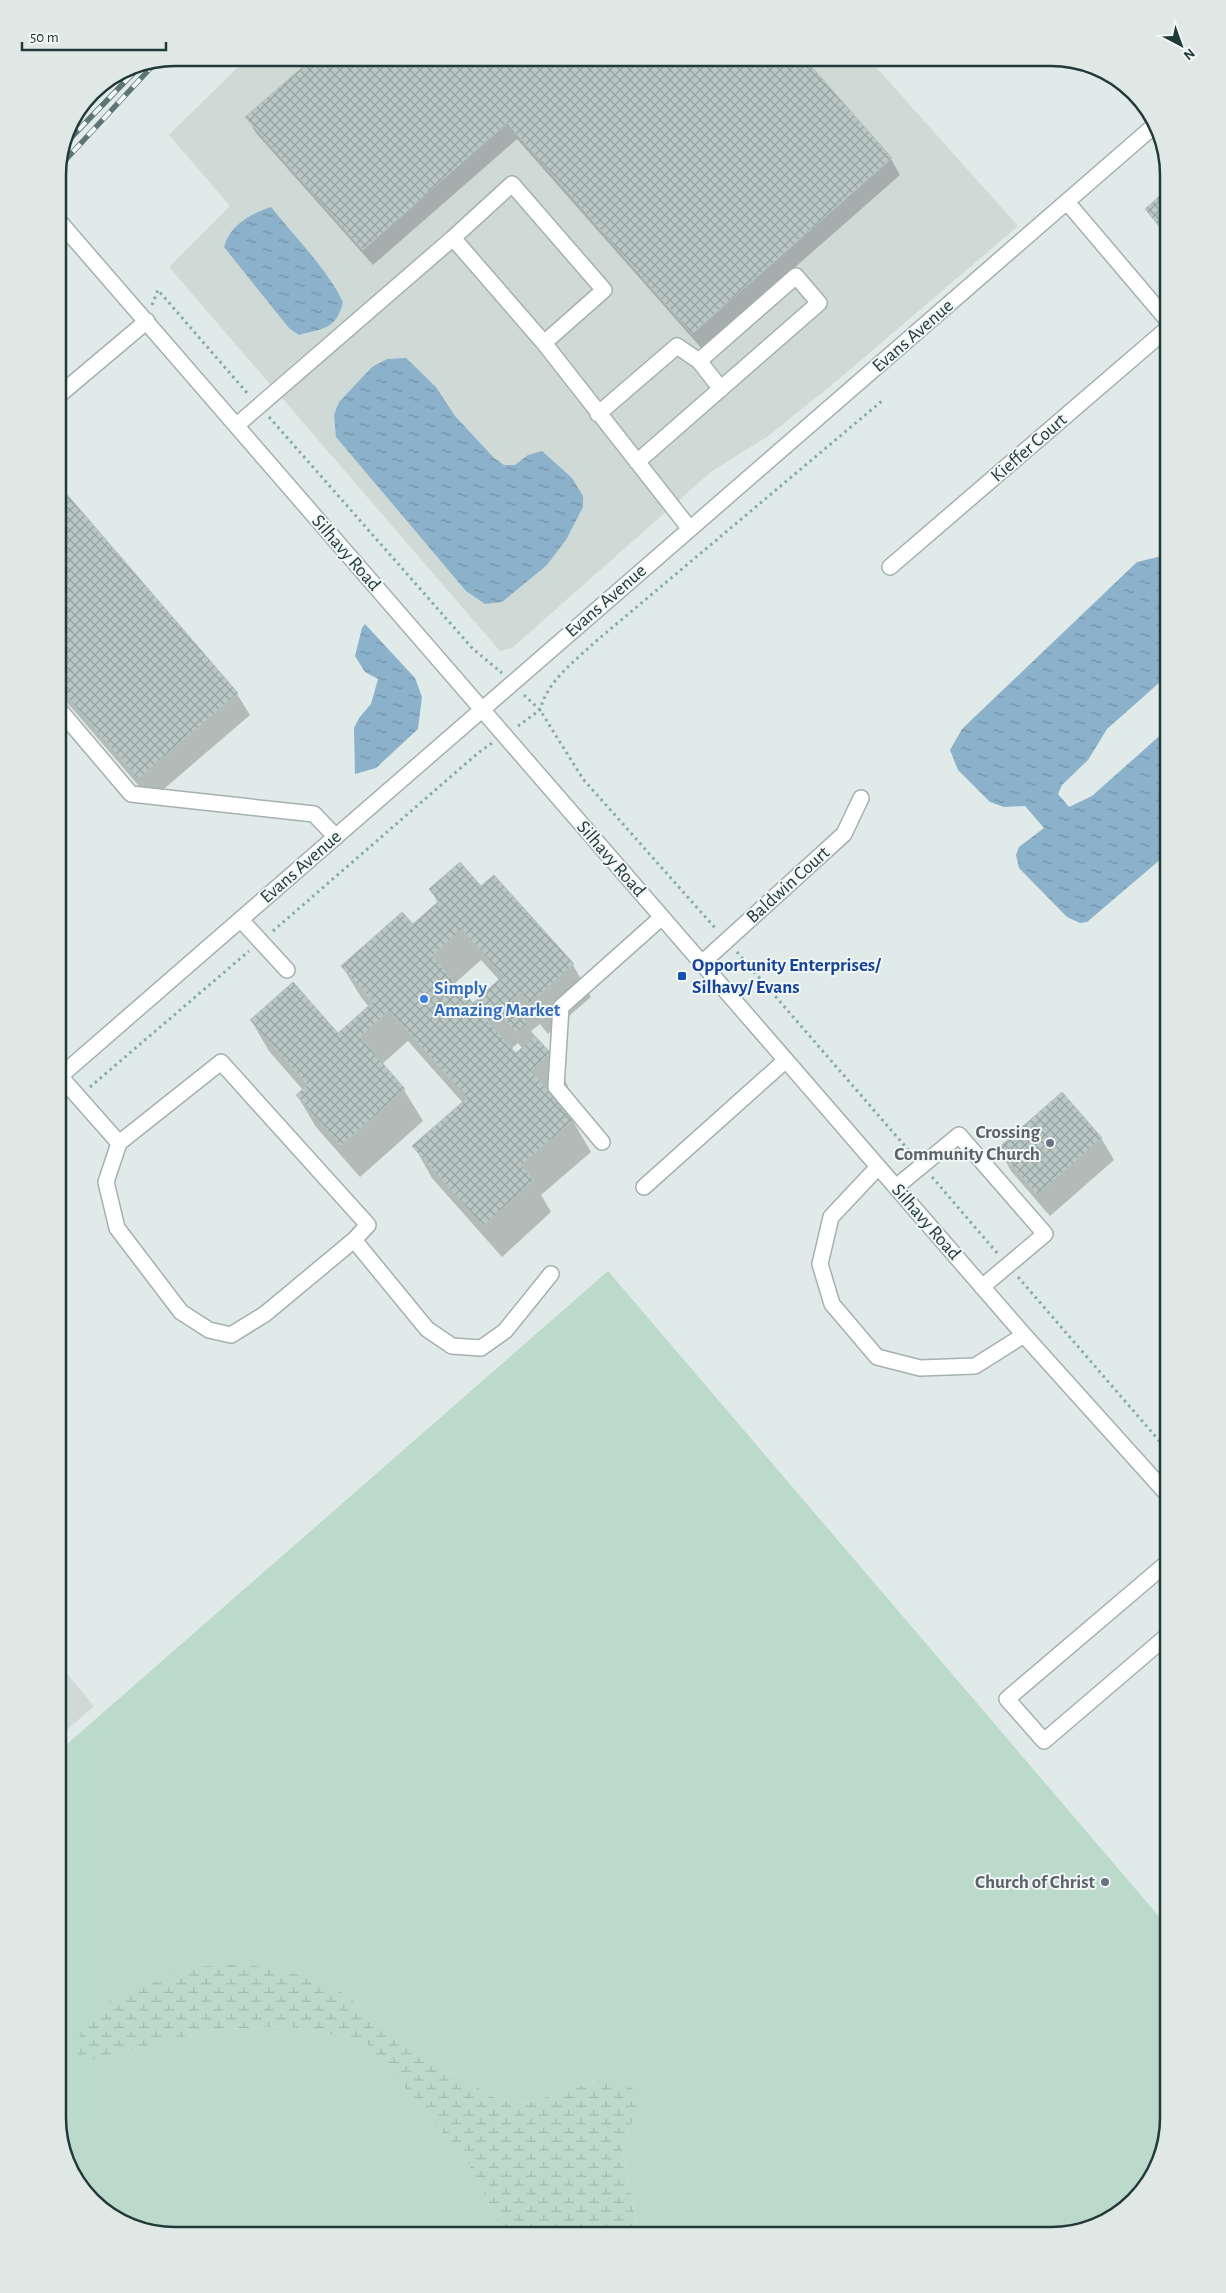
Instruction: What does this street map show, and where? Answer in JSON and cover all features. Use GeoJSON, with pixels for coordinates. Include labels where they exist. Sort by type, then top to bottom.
{"type":"FeatureCollection","features":[{"type":"Feature","properties":{"kind":"street","name":"Evans Avenue"},"geometry":{"type":"LineString","coordinates":[[66,1069],[1149,130]]}},
{"type":"Feature","properties":{"kind":"street"},"geometry":{"type":"LineString","coordinates":[[236,425],[512,184],[604,290],[544,343]]}},
{"type":"Feature","properties":{"kind":"street"},"geometry":{"type":"LineString","coordinates":[[1067,202],[1160,312]]}},
{"type":"Feature","properties":{"kind":"street","name":"Silhavy Road"},"geometry":{"type":"LineString","coordinates":[[66,229],[1024,1335],[1160,1486]]}},
{"type":"Feature","properties":{"kind":"street"},"geometry":{"type":"LineString","coordinates":[[452,238],[544,343],[690,529]]}},
{"type":"Feature","properties":{"kind":"street"},"geometry":{"type":"LineString","coordinates":[[637,462],[819,303],[796,276],[699,361]]}},
{"type":"Feature","properties":{"kind":"street"},"geometry":{"type":"LineString","coordinates":[[66,389],[146,321]]}},
{"type":"Feature","properties":{"kind":"street","name":"Kieffer Court"},"geometry":{"type":"LineString","coordinates":[[890,567],[1160,335]]}},
{"type":"Feature","properties":{"kind":"street"},"geometry":{"type":"LineString","coordinates":[[598,414],[677,346],[699,361],[722,389]]}},
{"type":"Feature","properties":{"kind":"street"},"geometry":{"type":"LineString","coordinates":[[66,717],[132,794],[314,814],[336,837]]}},
{"type":"Feature","properties":{"kind":"street","name":"Baldwin Court"},"geometry":{"type":"LineString","coordinates":[[702,963],[844,834],[861,798]]}},
{"type":"Feature","properties":{"kind":"street"},"geometry":{"type":"LineString","coordinates":[[602,1142],[556,1088],[561,1007],[662,917]]}},
{"type":"Feature","properties":{"kind":"street"},"geometry":{"type":"LineString","coordinates":[[240,920],[287,970]]}},
{"type":"Feature","properties":{"kind":"street"},"geometry":{"type":"LineString","coordinates":[[644,1187],[786,1060]]}},
{"type":"Feature","properties":{"kind":"street"},"geometry":{"type":"LineString","coordinates":[[221,1062],[368,1225],[354,1240],[264,1314],[231,1335],[209,1330],[181,1312],[117,1228],[106,1182],[119,1143],[221,1062]]}},
{"type":"Feature","properties":{"kind":"street"},"geometry":{"type":"LineString","coordinates":[[66,1084],[119,1143]]}},
{"type":"Feature","properties":{"kind":"street"},"geometry":{"type":"LineString","coordinates":[[896,1187],[959,1135],[1045,1234],[982,1286]]}},
{"type":"Feature","properties":{"kind":"street"},"geometry":{"type":"LineString","coordinates":[[878,1167],[831,1216],[820,1264],[832,1304],[877,1357],[920,1368],[975,1366],[1024,1335]]}},
{"type":"Feature","properties":{"kind":"street"},"geometry":{"type":"LineString","coordinates":[[354,1240],[427,1329],[452,1346],[481,1348],[505,1331],[551,1274]]}},
{"type":"Feature","properties":{"kind":"street"},"geometry":{"type":"LineString","coordinates":[[1160,1569],[1007,1699],[1044,1741],[1160,1642]]}},
{"type":"Feature","properties":{"kind":"path"},"geometry":{"type":"LineString","coordinates":[[146,321],[158,290],[473,649],[512,682],[540,710],[583,779],[922,1166],[1160,1442]]}},
{"type":"Feature","properties":{"kind":"path"},"geometry":{"type":"LineString","coordinates":[[66,1108],[478,753],[540,710],[543,698],[558,676],[595,642],[883,400]]}},
{"type":"Feature","properties":{"kind":"shaded area"},"geometry":{"type":"Polygon","coordinates":[[[239,66],[875,66],[1018,226],[845,374],[767,437],[712,471],[512,648],[500,651],[169,267],[230,206],[169,135],[239,66]]]}},
{"type":"Feature","properties":{"kind":"shaded area"},"geometry":{"type":"Polygon","coordinates":[[[66,1673],[94,1706],[66,1731],[66,1673]]]}},
{"type":"Feature","properties":{"kind":"green space"},"geometry":{"type":"Polygon","coordinates":[[[608,1271],[1160,1918],[1160,2117],[1156,2146],[1141,2178],[1122,2200],[1105,2212],[1072,2225],[1050,2227],[637,2227],[622,2151],[637,2107],[598,2080],[525,2104],[495,2098],[425,2057],[339,1990],[93,2059],[210,2030],[287,2026],[367,2042],[467,2161],[501,2227],[168,2227],[140,2221],[121,2212],[98,2195],[81,2172],[68,2139],[66,2125],[66,1745],[608,1271]]]}},
{"type":"Feature","properties":{"kind":"green space"},"geometry":{"type":"Polygon","coordinates":[[[245,1964],[296,1974],[339,1990],[425,2057],[495,2098],[525,2104],[598,2080],[626,2083],[637,2093],[637,2107],[622,2151],[637,2227],[501,2227],[467,2161],[366,2042],[287,2026],[210,2030],[93,2059],[79,2057],[75,2044],[90,2018],[114,1998],[195,1967],[245,1964]]]}},
{"type":"Feature","properties":{"kind":"water"},"geometry":{"type":"Polygon","coordinates":[[[271,207],[320,265],[343,302],[337,318],[322,329],[299,335],[289,328],[224,247],[231,232],[242,221],[271,207]]]}},
{"type":"Feature","properties":{"kind":"water"},"geometry":{"type":"Polygon","coordinates":[[[406,358],[436,387],[455,416],[494,458],[504,465],[515,465],[528,455],[542,451],[572,478],[583,496],[583,507],[566,540],[546,566],[502,602],[485,604],[466,591],[336,437],[334,415],[339,402],[372,367],[387,359],[406,358]]]}},
{"type":"Feature","properties":{"kind":"water"},"geometry":{"type":"Polygon","coordinates":[[[1160,556],[1160,682],[1107,729],[1088,760],[1062,785],[1058,794],[1069,807],[1092,796],[1160,735],[1160,860],[1087,922],[1080,923],[1067,917],[1019,868],[1016,855],[1019,847],[1044,828],[1025,806],[1004,807],[990,802],[958,770],[950,750],[962,729],[1137,562],[1160,556]]]}},
{"type":"Feature","properties":{"kind":"water"},"geometry":{"type":"Polygon","coordinates":[[[365,624],[415,678],[422,697],[418,729],[376,768],[355,774],[354,728],[359,718],[371,704],[378,679],[365,672],[355,656],[362,628],[365,624]]]}},
{"type":"Feature","properties":{"kind":"building"},"geometry":{"type":"Polygon","coordinates":[[[304,66],[811,66],[892,158],[692,334],[507,123],[363,250],[245,117],[304,66]]]}},
{"type":"Feature","properties":{"kind":"building"},"geometry":{"type":"Polygon","coordinates":[[[1160,195],[1160,227],[1145,209],[1160,195]]]}},
{"type":"Feature","properties":{"kind":"building"},"geometry":{"type":"Polygon","coordinates":[[[66,493],[238,693],[138,779],[66,695],[66,493]]]}},
{"type":"Feature","properties":{"kind":"building"},"geometry":{"type":"Polygon","coordinates":[[[460,862],[481,886],[494,875],[574,964],[529,1004],[521,993],[510,1002],[528,1023],[517,1033],[499,1013],[488,1022],[516,1053],[535,1036],[551,1053],[531,1071],[574,1120],[521,1165],[534,1180],[483,1226],[412,1146],[467,1098],[389,1011],[360,1037],[405,1089],[341,1146],[296,1095],[307,1085],[250,1020],[293,982],[338,1033],[373,1002],[341,966],[402,912],[413,924],[439,901],[429,889],[460,862]],[[462,929],[432,956],[473,1003],[503,976],[462,929]]]}},
{"type":"Feature","properties":{"kind":"building","name":"Crossing Community Church"},"geometry":{"type":"Polygon","coordinates":[[[1062,1092],[1102,1138],[1037,1195],[997,1149],[1062,1092]]]}},
{"type":"Feature","properties":{"kind":"railway"},"geometry":{"type":"LineString","coordinates":[[68,157],[149,70]]}},
{"type":"Feature","properties":{"kind":"railway"},"geometry":{"type":"LineString","coordinates":[[75,134],[130,77]]}},
{"type":"Feature","properties":{"kind":"place","name":"Opportunity Enterprises/ Silhavy/ Evans"},"geometry":{"type":"Point","coordinates":[682,976]}},
{"type":"Feature","properties":{"kind":"place","name":"Simply Amazing Market"},"geometry":{"type":"Point","coordinates":[424,999]}},
{"type":"Feature","properties":{"kind":"place","name":"Crossing Community Church"},"geometry":{"type":"Point","coordinates":[1050,1143]}},
{"type":"Feature","properties":{"kind":"place","name":"Church of Christ"},"geometry":{"type":"Point","coordinates":[1105,1882]}}]}
